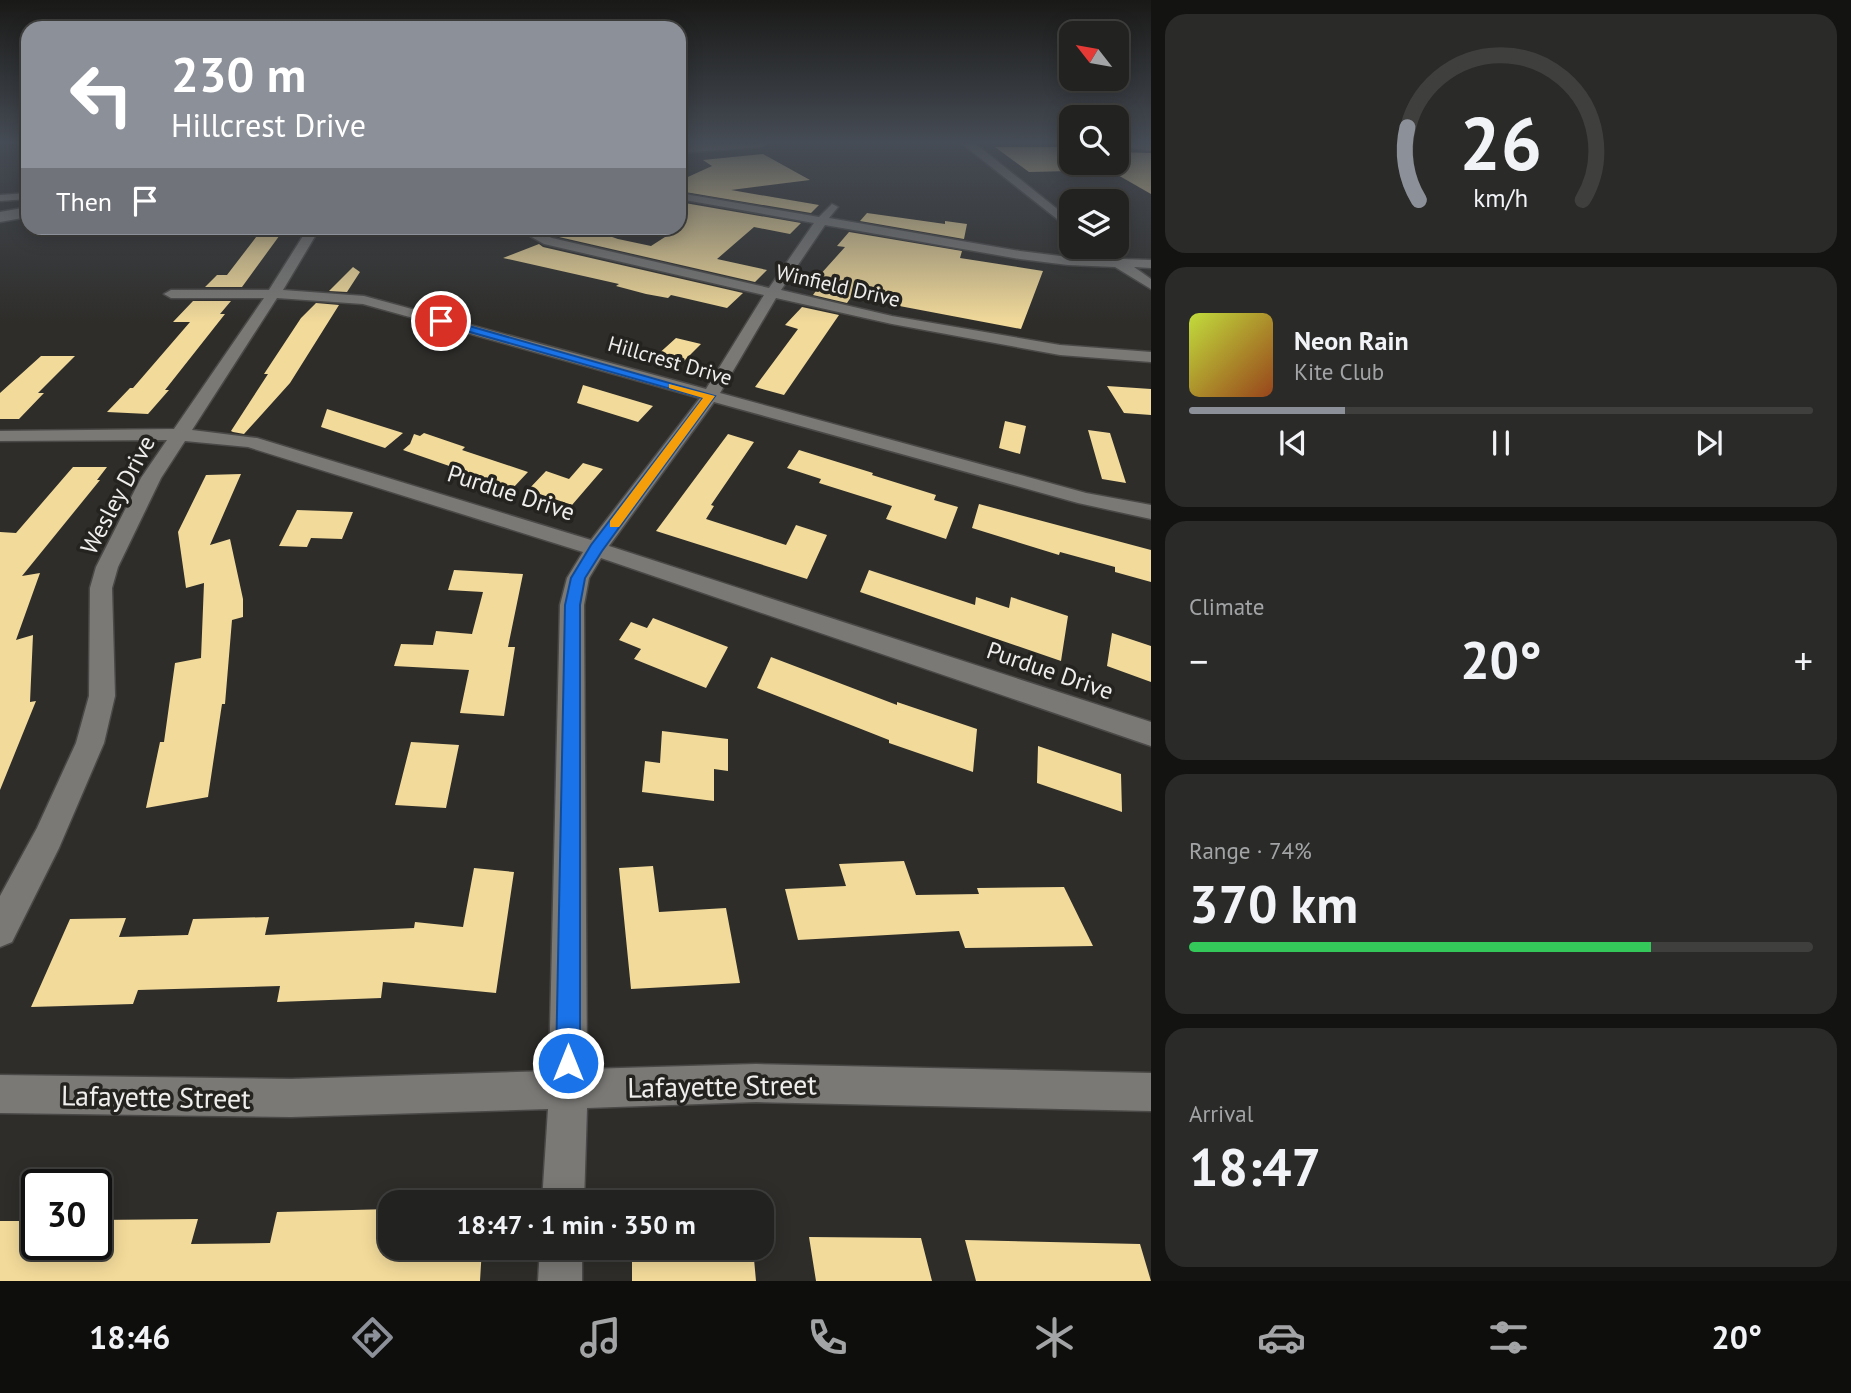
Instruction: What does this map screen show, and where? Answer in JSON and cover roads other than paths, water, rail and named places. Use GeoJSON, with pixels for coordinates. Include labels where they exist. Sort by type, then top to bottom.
{"type":"FeatureCollection","features":[{"type":"Feature","properties":{"kind":"main road"},"geometry":{"type":"LineString","coordinates":[[0,217],[21,213]]}},
{"type":"Feature","properties":{"kind":"street"},"geometry":{"type":"LineString","coordinates":[[734,203],[826,214],[1020,255],[1120,264],[1151,264]]}},
{"type":"Feature","properties":{"kind":"street"},"geometry":{"type":"LineString","coordinates":[[1044,203],[1059,216]]}},
{"type":"Feature","properties":{"kind":"street"},"geometry":{"type":"LineString","coordinates":[[564,1190],[568,1090],[572,605],[578,578],[596,548],[710,396],[773,292],[826,214]]}},
{"type":"Feature","properties":{"kind":"street","name":"Wesley Drive"},"geometry":{"type":"LineString","coordinates":[[0,930],[48,838],[90,743],[102,696],[101,589],[107,567],[151,478],[274,294],[310,235]]}},
{"type":"Feature","properties":{"kind":"street","name":"Winfield Drive"},"geometry":{"type":"LineString","coordinates":[[536,235],[548,241],[892,320],[1011,342],[1103,355],[1151,357]]}},
{"type":"Feature","properties":{"kind":"street"},"geometry":{"type":"LineString","coordinates":[[1113,259],[1151,285]]}},
{"type":"Feature","properties":{"kind":"street","name":"Hillcrest Drive"},"geometry":{"type":"LineString","coordinates":[[171,294],[274,294],[364,300],[1085,499],[1151,512]]}},
{"type":"Feature","properties":{"kind":"street","name":"Purdue Drive"},"geometry":{"type":"LineString","coordinates":[[0,436],[180,435],[250,442],[813,618],[1151,734]]}},
{"type":"Feature","properties":{"kind":"street","name":"Lafayette Street"},"geometry":{"type":"LineString","coordinates":[[0,1094],[291,1098],[756,1083],[1151,1092]]}},
{"type":"Feature","properties":{"kind":"street"},"geometry":{"type":"LineString","coordinates":[[560,1281],[561,1260]]}}]}
